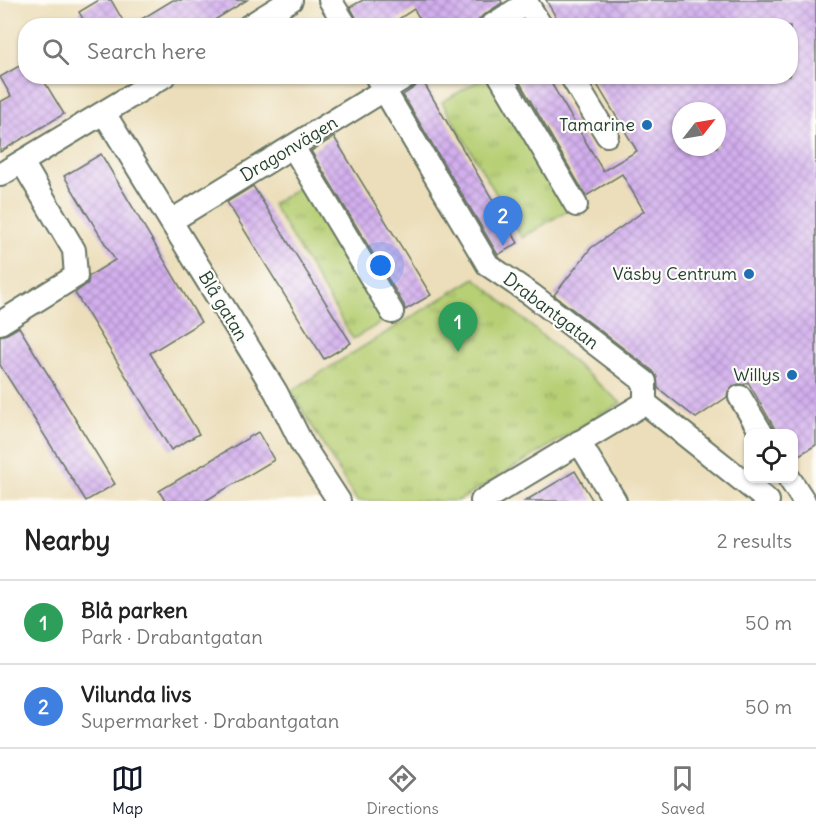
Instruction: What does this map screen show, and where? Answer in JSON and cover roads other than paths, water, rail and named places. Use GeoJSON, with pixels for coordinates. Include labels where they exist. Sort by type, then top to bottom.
{"type":"FeatureCollection","features":[{"type":"Feature","properties":{"kind":"street"},"geometry":{"type":"LineString","coordinates":[[262,18],[291,0]]}},
{"type":"Feature","properties":{"kind":"street"},"geometry":{"type":"LineString","coordinates":[[330,0],[341,18]]}},
{"type":"Feature","properties":{"kind":"street"},"geometry":{"type":"LineString","coordinates":[[502,18],[526,2],[536,18]]}},
{"type":"Feature","properties":{"kind":"street"},"geometry":{"type":"LineString","coordinates":[[0,175],[151,84]]}},
{"type":"Feature","properties":{"kind":"street","name":"Dragonvägen"},"geometry":{"type":"LineString","coordinates":[[171,221],[292,147],[379,84]]}},
{"type":"Feature","properties":{"kind":"street","name":"Drabantgatan"},"geometry":{"type":"LineString","coordinates":[[381,84],[488,265],[532,295],[645,382],[645,403]]}},
{"type":"Feature","properties":{"kind":"street"},"geometry":{"type":"LineString","coordinates":[[505,84],[576,205]]}},
{"type":"Feature","properties":{"kind":"street"},"geometry":{"type":"LineString","coordinates":[[576,84],[606,135]]}},
{"type":"Feature","properties":{"kind":"street","name":"Blå gatan"},"geometry":{"type":"LineString","coordinates":[[104,113],[276,393],[302,444],[339,501]]}},
{"type":"Feature","properties":{"kind":"street"},"geometry":{"type":"LineString","coordinates":[[292,147],[392,312]]}},
{"type":"Feature","properties":{"kind":"street"},"geometry":{"type":"LineString","coordinates":[[0,323],[76,276],[75,250],[22,162]]}},
{"type":"Feature","properties":{"kind":"street"},"geometry":{"type":"LineString","coordinates":[[740,397],[759,429]]}},
{"type":"Feature","properties":{"kind":"street"},"geometry":{"type":"LineString","coordinates":[[482,501],[645,403],[768,501]]}},
{"type":"Feature","properties":{"kind":"street"},"geometry":{"type":"LineString","coordinates":[[579,442],[615,501]]}},
{"type":"Feature","properties":{"kind":"street"},"geometry":{"type":"LineString","coordinates":[[792,483],[804,501]]}},
{"type":"Feature","properties":{"kind":"place","name":"Tamarine"},"geometry":{"type":"Point","coordinates":[647,125]}},
{"type":"Feature","properties":{"kind":"place","name":"Vilunda livs"},"geometry":{"type":"Point","coordinates":[503,246]}},
{"type":"Feature","properties":{"kind":"place","name":"Väsby Centrum"},"geometry":{"type":"Point","coordinates":[749,274]}},
{"type":"Feature","properties":{"kind":"place","name":"Blå parken"},"geometry":{"type":"Point","coordinates":[458,352]}},
{"type":"Feature","properties":{"kind":"place","name":"Willys"},"geometry":{"type":"Point","coordinates":[792,375]}}]}
